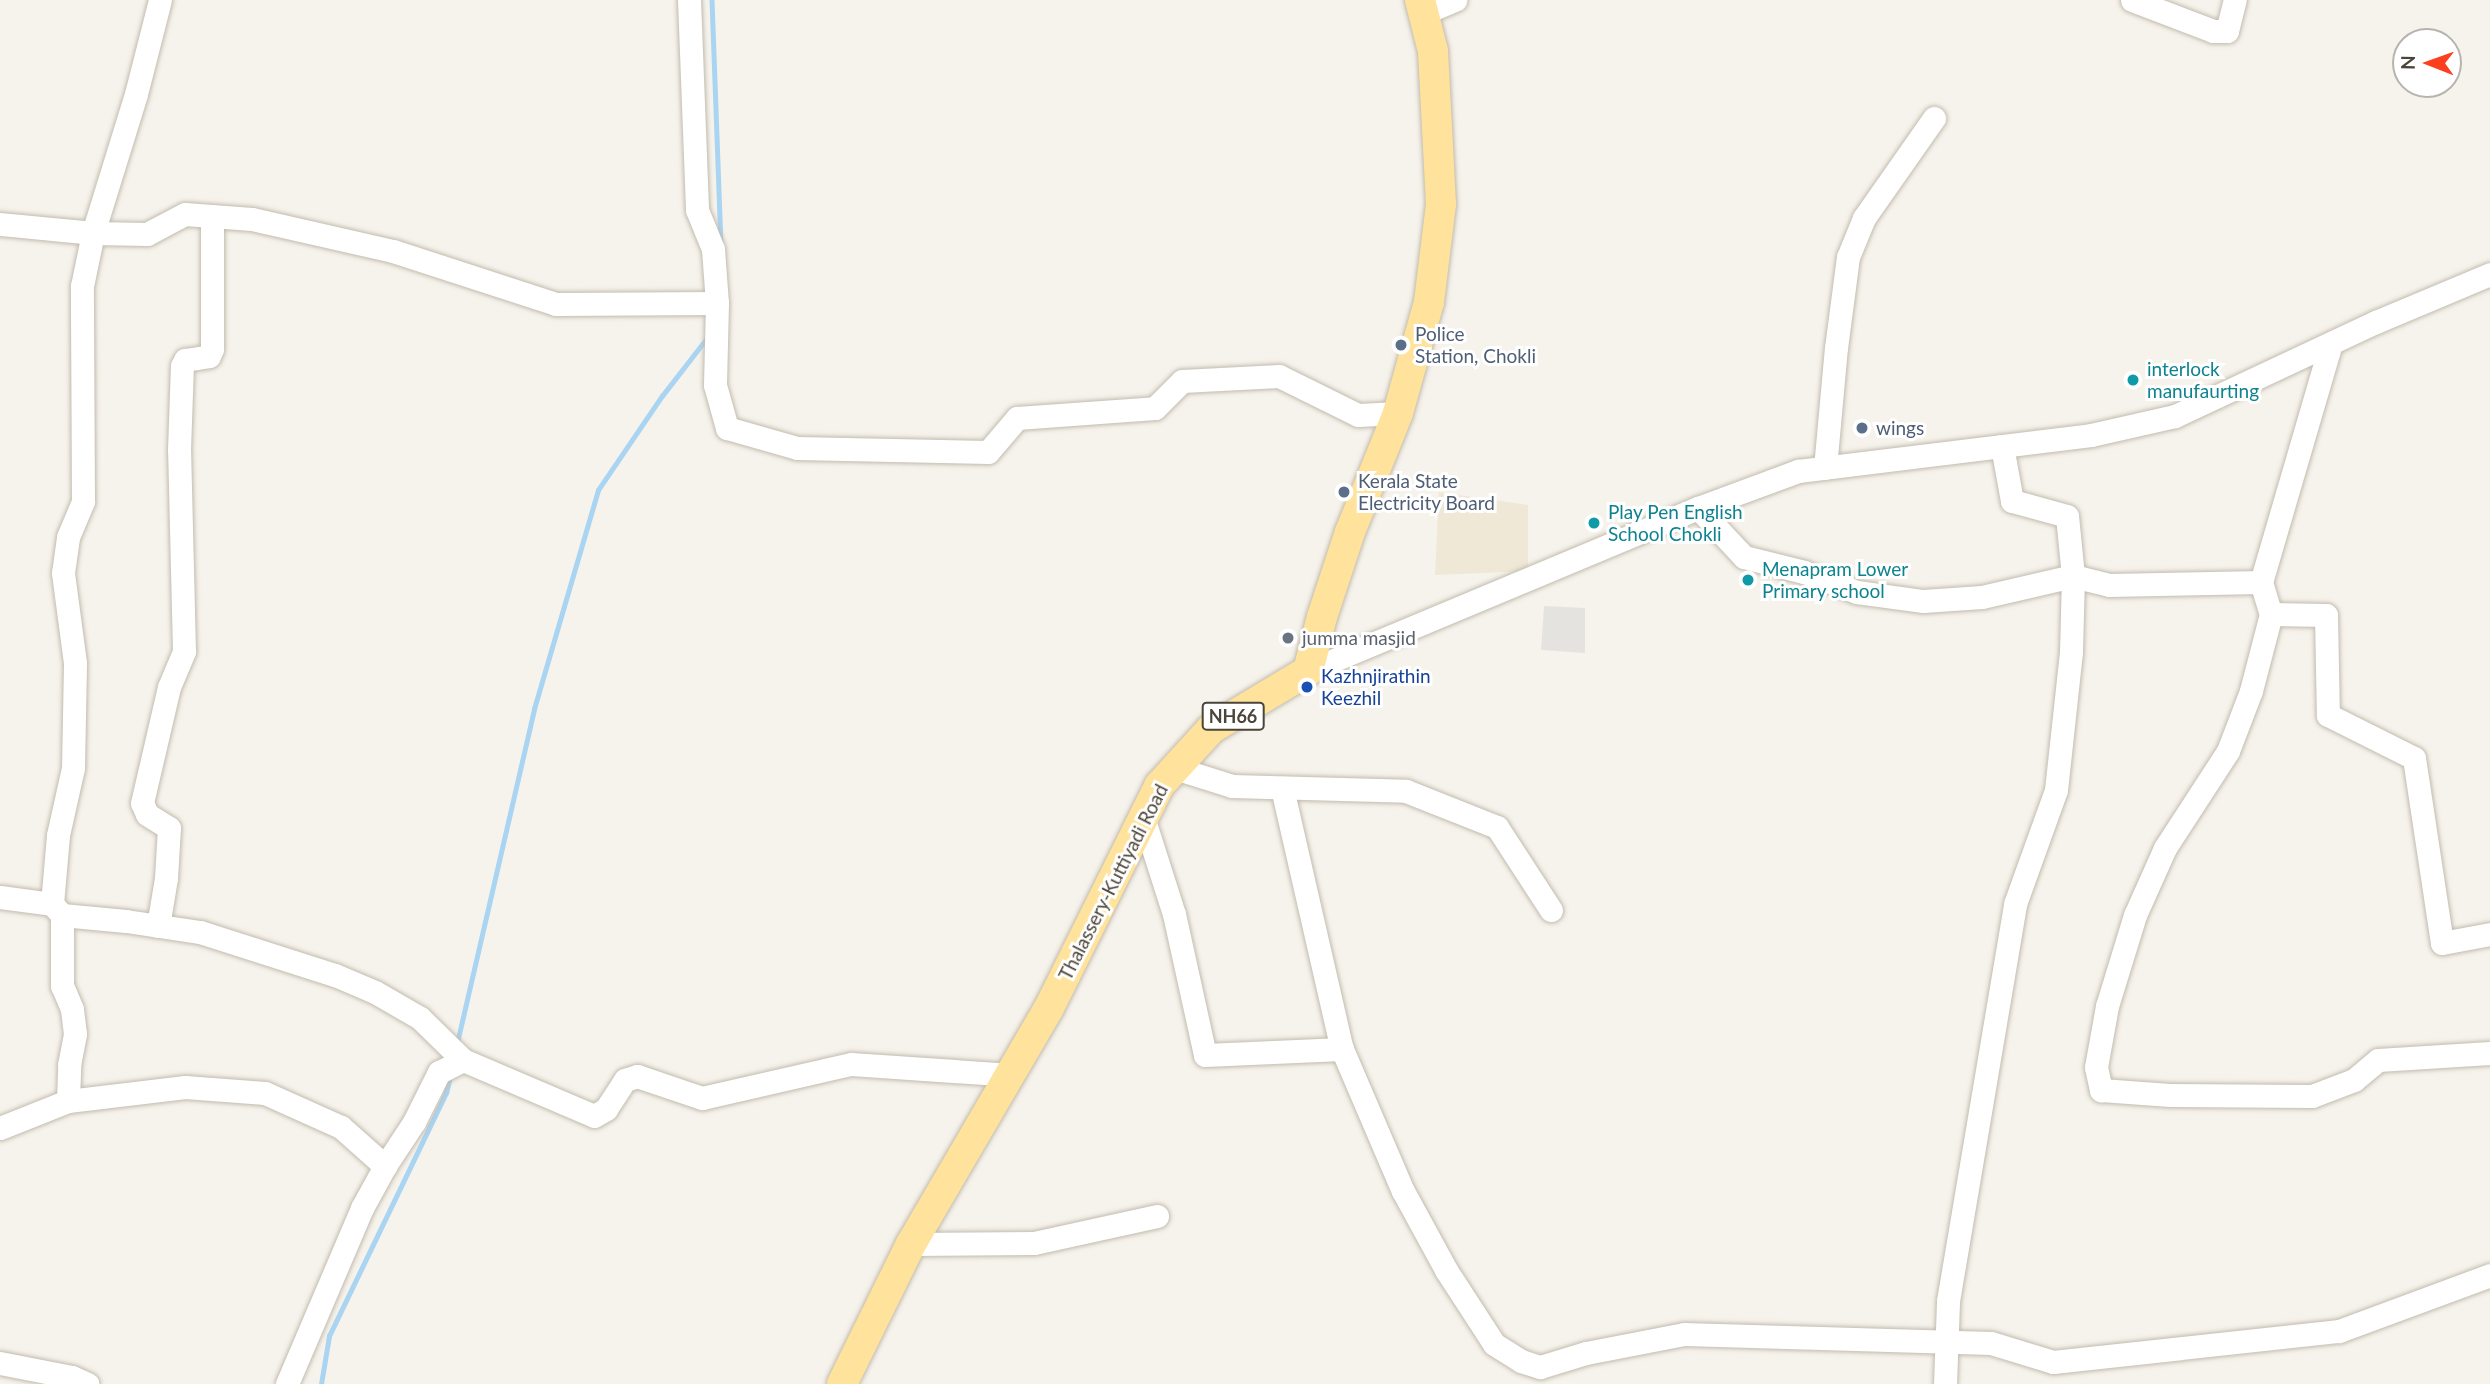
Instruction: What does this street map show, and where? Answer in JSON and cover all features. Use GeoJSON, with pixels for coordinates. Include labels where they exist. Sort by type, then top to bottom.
{"type":"FeatureCollection","features":[{"type":"Feature","properties":{"kind":"main road"},"geometry":{"type":"LineString","coordinates":[[1308,671],[1322,617],[1350,532],[1398,413],[1429,302],[1441,204],[1433,51],[1422,7]]}},
{"type":"Feature","properties":{"kind":"main road","name":"Thalassery-Kuttiyadi Road"},"geometry":{"type":"LineString","coordinates":[[842,1384],[912,1244],[1049,1007],[1159,786],[1211,729],[1308,671]]}},
{"type":"Feature","properties":{"kind":"street"},"geometry":{"type":"LineString","coordinates":[[68,1101],[69,1065],[75,1034],[72,1009],[62,986],[57,910],[58,835],[73,768],[75,663],[63,573],[68,537],[83,501],[82,286],[93,233],[136,94],[160,0]]}},
{"type":"Feature","properties":{"kind":"street"},"geometry":{"type":"LineString","coordinates":[[688,0],[697,209],[713,249],[717,307],[715,384],[727,428],[797,448],[988,452],[1017,418],[1155,408],[1182,381],[1279,376],[1358,415],[1398,413]]}},
{"type":"Feature","properties":{"kind":"street"},"geometry":{"type":"LineString","coordinates":[[1422,7],[1455,0]]}},
{"type":"Feature","properties":{"kind":"street"},"geometry":{"type":"LineString","coordinates":[[2132,0],[2213,31],[2227,31],[2235,0]]}},
{"type":"Feature","properties":{"kind":"street"},"geometry":{"type":"LineString","coordinates":[[1825,468],[1848,257],[1864,218],[1934,118]]}},
{"type":"Feature","properties":{"kind":"street"},"geometry":{"type":"LineString","coordinates":[[0,224],[93,233],[147,234],[185,214],[252,219],[393,251],[556,304],[717,307]]}},
{"type":"Feature","properties":{"kind":"street"},"geometry":{"type":"LineString","coordinates":[[158,926],[167,866],[169,828],[147,814],[142,803],[169,687],[184,652],[179,450],[182,366],[185,360],[209,356],[212,349],[212,216]]}},
{"type":"Feature","properties":{"kind":"street"},"geometry":{"type":"LineString","coordinates":[[1308,671],[1698,508],[1798,471],[2091,435],[2175,416],[2331,343],[2490,274]]}},
{"type":"Feature","properties":{"kind":"street"},"geometry":{"type":"LineString","coordinates":[[2331,343],[2261,582],[2271,614],[2251,691],[2228,751],[2165,848],[2136,915],[2107,1006],[2096,1067],[2101,1090],[2170,1095],[2312,1096],[2354,1080],[2378,1060],[2490,1052]]}},
{"type":"Feature","properties":{"kind":"street"},"geometry":{"type":"LineString","coordinates":[[1945,1384],[1948,1301],[2015,904],[2056,790],[2071,652],[2073,576],[2067,516],[2012,500],[2002,446]]}},
{"type":"Feature","properties":{"kind":"street"},"geometry":{"type":"LineString","coordinates":[[1698,508],[1744,557],[1804,572],[1857,592],[1923,601],[1970,598],[2073,576],[2109,585],[2261,582]]}},
{"type":"Feature","properties":{"kind":"street"},"geometry":{"type":"LineString","coordinates":[[2271,614],[2326,615],[2328,715],[2414,758],[2442,943],[2490,934]]}},
{"type":"Feature","properties":{"kind":"street"},"geometry":{"type":"LineString","coordinates":[[1175,768],[1232,786],[1406,791],[1497,827],[1551,910]]}},
{"type":"Feature","properties":{"kind":"street"},"geometry":{"type":"LineString","coordinates":[[1282,788],[1342,1049],[1404,1191],[1446,1270],[1494,1344],[1521,1361],[1540,1367],[1586,1353],[1684,1334],[1991,1343],[2053,1362],[2339,1331],[2490,1275]]}},
{"type":"Feature","properties":{"kind":"street"},"geometry":{"type":"LineString","coordinates":[[1143,817],[1174,914],[1205,1055],[1342,1049]]}},
{"type":"Feature","properties":{"kind":"street"},"geometry":{"type":"LineString","coordinates":[[0,897],[57,910],[200,932],[260,950],[375,992],[420,1018],[463,1060],[594,1116],[606,1109],[625,1080],[636,1076],[702,1098],[851,1064],[1011,1075]]}},
{"type":"Feature","properties":{"kind":"street"},"geometry":{"type":"LineString","coordinates":[[287,1384],[362,1208],[414,1122],[439,1072],[463,1060]]}},
{"type":"Feature","properties":{"kind":"street"},"geometry":{"type":"LineString","coordinates":[[0,1128],[68,1101],[185,1087],[265,1093],[341,1127],[385,1166]]}},
{"type":"Feature","properties":{"kind":"street"},"geometry":{"type":"LineString","coordinates":[[912,1244],[1034,1243],[1157,1216]]}},
{"type":"Feature","properties":{"kind":"street"},"geometry":{"type":"LineString","coordinates":[[0,1363],[72,1377],[88,1384]]}},
{"type":"Feature","properties":{"kind":"shaded area"},"geometry":{"type":"Polygon","coordinates":[[[1439,492],[1528,505],[1528,571],[1435,575],[1439,492]]]}},
{"type":"Feature","properties":{"kind":"shaded area"},"geometry":{"type":"Polygon","coordinates":[[[1544,606],[1585,608],[1585,653],[1541,650],[1544,606]]]}},
{"type":"Feature","properties":{"kind":"waterway"},"geometry":{"type":"LineString","coordinates":[[712,0],[721,244]]}},
{"type":"Feature","properties":{"kind":"waterway"},"geometry":{"type":"LineString","coordinates":[[457,1043],[534,709],[598,490],[662,396],[707,338]]}},
{"type":"Feature","properties":{"kind":"waterway"},"geometry":{"type":"LineString","coordinates":[[321,1384],[329,1336],[446,1093],[449,1081]]}},
{"type":"Feature","properties":{"kind":"place","name":"Police Station, Chokli"},"geometry":{"type":"Point","coordinates":[1401,345]}},
{"type":"Feature","properties":{"kind":"place","name":"interlock manufaurting"},"geometry":{"type":"Point","coordinates":[2133,380]}},
{"type":"Feature","properties":{"kind":"place","name":"wings"},"geometry":{"type":"Point","coordinates":[1862,428]}},
{"type":"Feature","properties":{"kind":"place","name":"Kerala State Electricity Board"},"geometry":{"type":"Point","coordinates":[1344,492]}},
{"type":"Feature","properties":{"kind":"place","name":"Play Pen English School Chokli"},"geometry":{"type":"Point","coordinates":[1594,523]}},
{"type":"Feature","properties":{"kind":"place","name":"Menapram Lower Primary school"},"geometry":{"type":"Point","coordinates":[1748,580]}},
{"type":"Feature","properties":{"kind":"place","name":"jumma masjid"},"geometry":{"type":"Point","coordinates":[1288,638]}},
{"type":"Feature","properties":{"kind":"place","name":"Kazhnjirathin Keezhil"},"geometry":{"type":"Point","coordinates":[1307,687]}}]}
